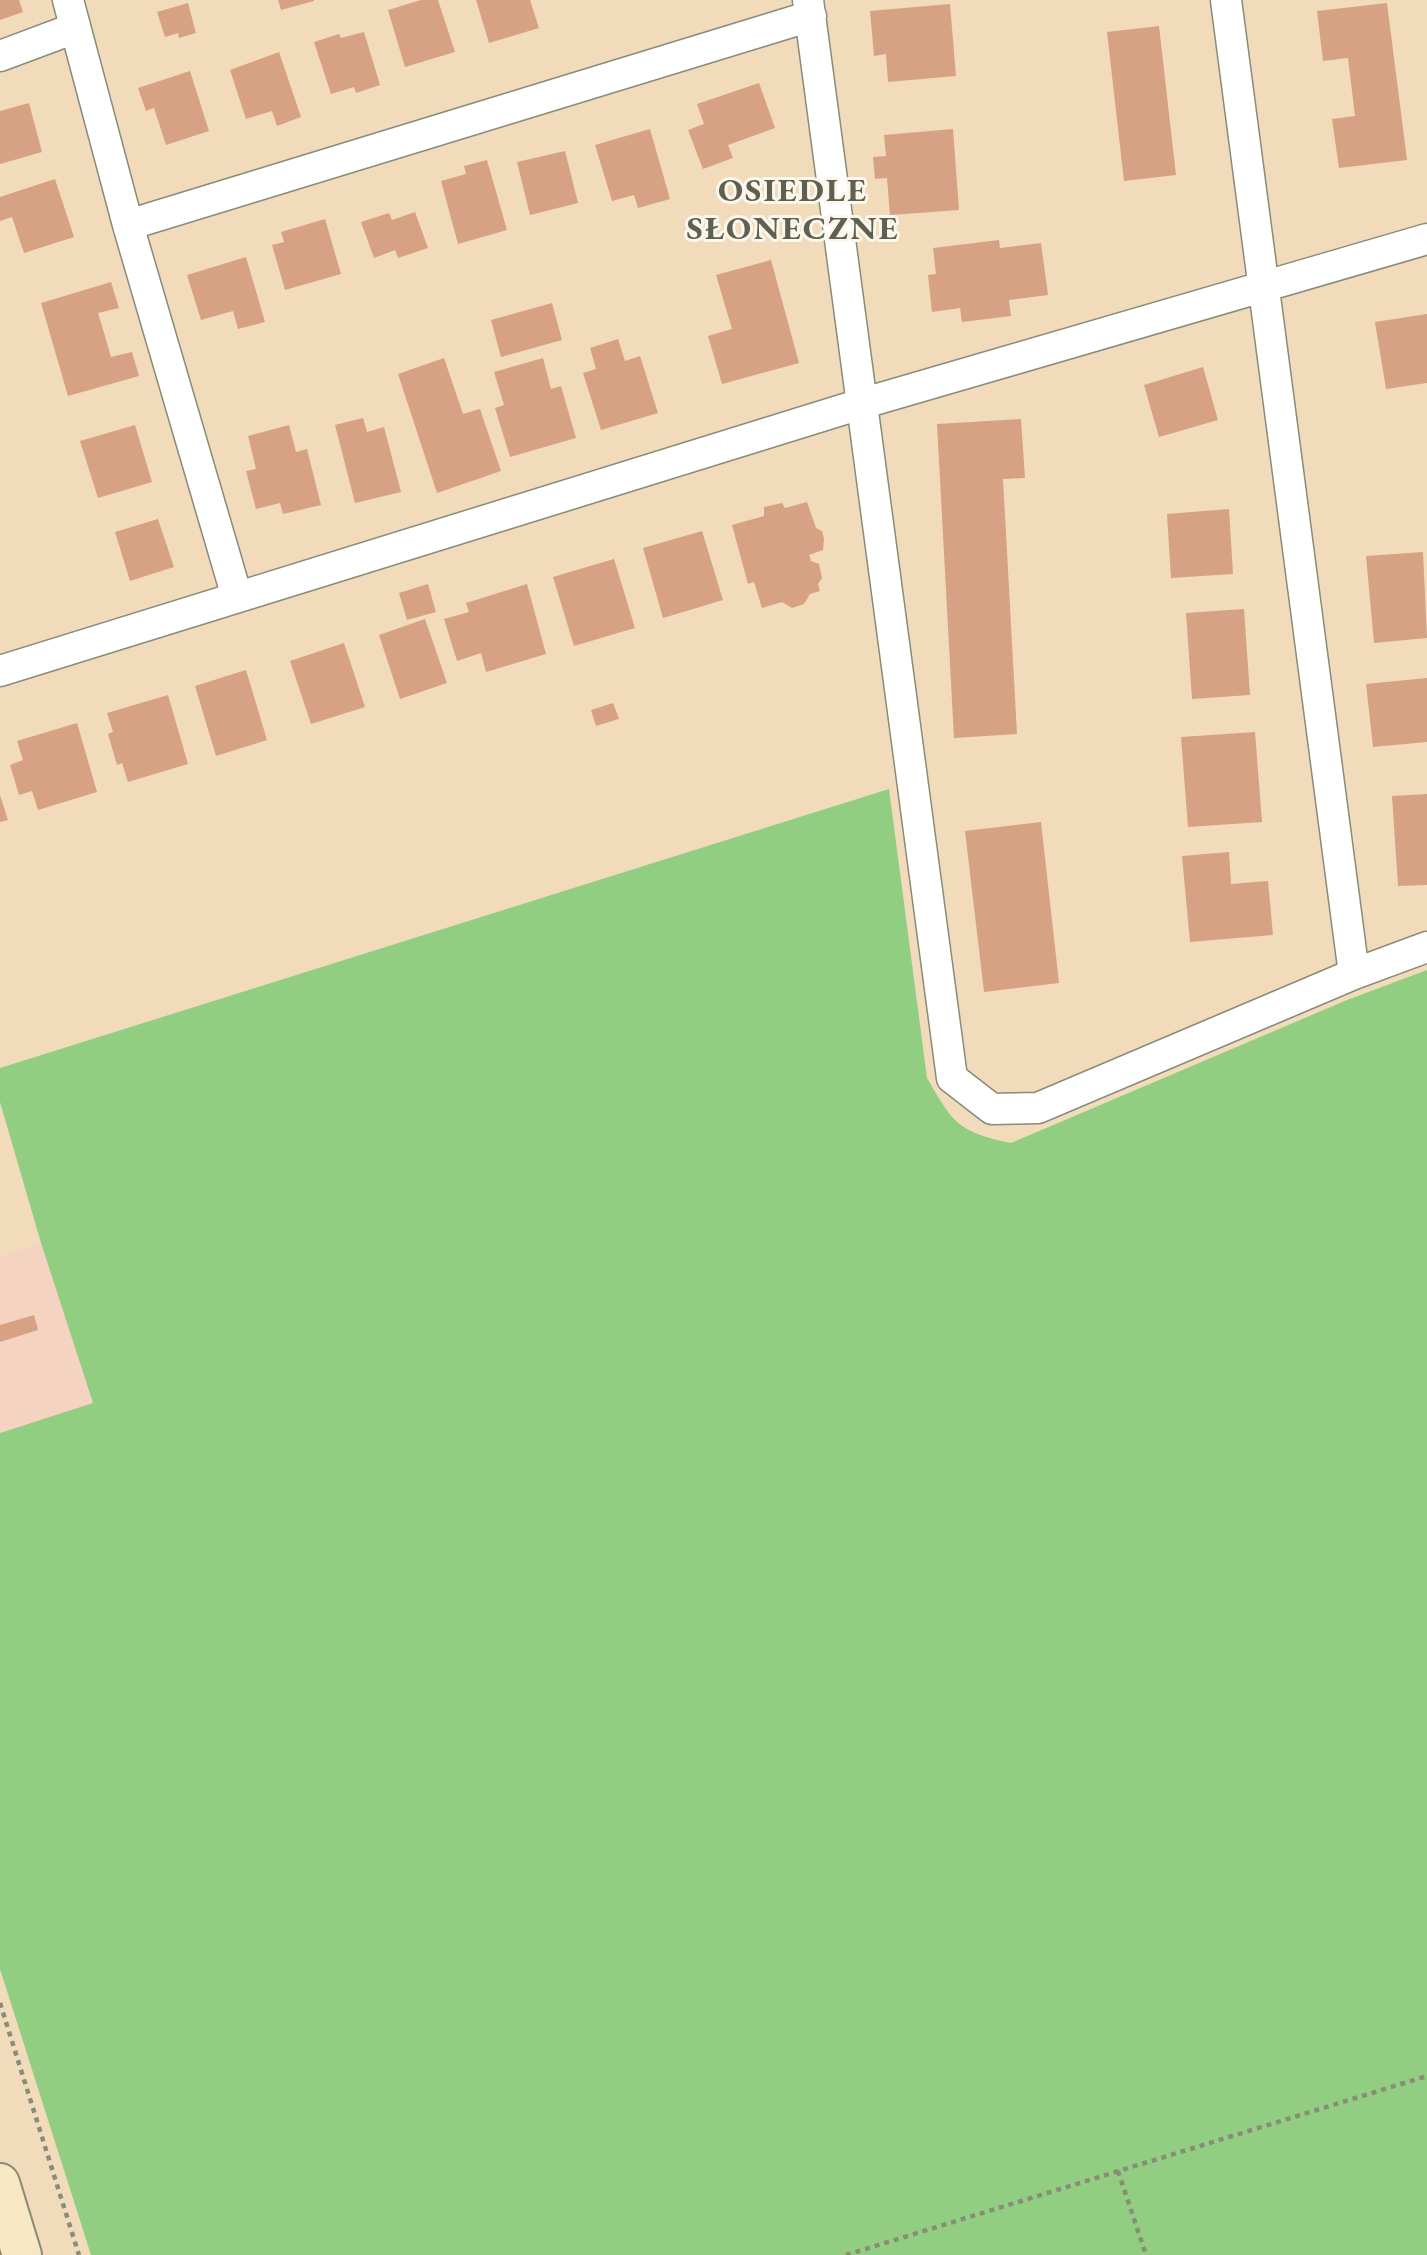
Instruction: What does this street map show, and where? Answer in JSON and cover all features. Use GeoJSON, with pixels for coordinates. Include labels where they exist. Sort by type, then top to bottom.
{"type":"FeatureCollection","features":[{"type":"Feature","properties":{"kind":"street"},"geometry":{"type":"LineString","coordinates":[[1226,0],[1354,974]]}},
{"type":"Feature","properties":{"kind":"street"},"geometry":{"type":"LineString","coordinates":[[128,225],[810,8],[951,1078],[992,1109],[1038,1108],[1354,974],[1427,947]]}},
{"type":"Feature","properties":{"kind":"street"},"geometry":{"type":"LineString","coordinates":[[0,56],[71,14],[128,225],[237,597]]}},
{"type":"Feature","properties":{"kind":"street"},"geometry":{"type":"LineString","coordinates":[[0,671],[864,403],[1427,239]]}},
{"type":"Feature","properties":{"kind":"street"},"geometry":{"type":"LineString","coordinates":[[0,2183],[22,2255]]}},
{"type":"Feature","properties":{"kind":"path"},"geometry":{"type":"LineString","coordinates":[[0,2003],[79,2255]]}},
{"type":"Feature","properties":{"kind":"path"},"geometry":{"type":"LineString","coordinates":[[846,2255],[1427,2076]]}},
{"type":"Feature","properties":{"kind":"path"},"geometry":{"type":"LineString","coordinates":[[1118,2171],[1146,2255]]}},
{"type":"Feature","properties":{"kind":"shaded area"},"geometry":{"type":"Polygon","coordinates":[[[41,1243],[93,1403],[0,1433],[0,1256],[41,1243]]]}},
{"type":"Feature","properties":{"kind":"green space"},"geometry":{"type":"Polygon","coordinates":[[[889,789],[927,1078],[951,1115],[979,1135],[1011,1143],[1347,1000],[1427,970],[1427,2255],[91,2255],[0,1969],[0,1433],[93,1403],[41,1243],[0,1102],[0,1068],[889,789]]]}},
{"type":"Feature","properties":{"kind":"building"},"geometry":{"type":"Polygon","coordinates":[[[0,0],[19,0],[23,12],[0,20],[0,0]]]}},
{"type":"Feature","properties":{"kind":"building"},"geometry":{"type":"Polygon","coordinates":[[[278,0],[314,0],[314,1],[281,10],[278,0]]]}},
{"type":"Feature","properties":{"kind":"building"},"geometry":{"type":"Polygon","coordinates":[[[421,0],[438,0],[455,52],[405,67],[388,10],[421,0]]]}},
{"type":"Feature","properties":{"kind":"building"},"geometry":{"type":"Polygon","coordinates":[[[476,0],[530,0],[539,28],[489,43],[476,0]]]}},
{"type":"Feature","properties":{"kind":"building"},"geometry":{"type":"Polygon","coordinates":[[[188,3],[196,33],[179,38],[178,33],[165,37],[157,12],[188,3]]]}},
{"type":"Feature","properties":{"kind":"building"},"geometry":{"type":"Polygon","coordinates":[[[1387,3],[1407,160],[1339,168],[1332,119],[1355,116],[1348,58],[1323,61],[1317,11],[1387,3]]]}},
{"type":"Feature","properties":{"kind":"building"},"geometry":{"type":"Polygon","coordinates":[[[950,4],[956,76],[888,82],[886,54],[874,56],[870,11],[950,4]]]}},
{"type":"Feature","properties":{"kind":"building"},"geometry":{"type":"Polygon","coordinates":[[[1159,26],[1176,175],[1124,181],[1107,32],[1159,26]]]}},
{"type":"Feature","properties":{"kind":"building"},"geometry":{"type":"Polygon","coordinates":[[[364,32],[380,85],[356,93],[354,87],[331,94],[314,42],[339,34],[341,38],[364,32]]]}},
{"type":"Feature","properties":{"kind":"building"},"geometry":{"type":"Polygon","coordinates":[[[279,52],[301,117],[277,126],[272,111],[246,119],[230,70],[279,52]]]}},
{"type":"Feature","properties":{"kind":"building"},"geometry":{"type":"Polygon","coordinates":[[[190,71],[209,131],[166,145],[154,108],[146,111],[138,88],[190,71]]]}},
{"type":"Feature","properties":{"kind":"building"},"geometry":{"type":"Polygon","coordinates":[[[759,83],[775,128],[728,145],[733,158],[703,169],[688,130],[704,124],[697,104],[759,83]]]}},
{"type":"Feature","properties":{"kind":"building"},"geometry":{"type":"Polygon","coordinates":[[[29,103],[42,152],[0,164],[0,111],[29,103]]]}},
{"type":"Feature","properties":{"kind":"building"},"geometry":{"type":"Polygon","coordinates":[[[650,129],[670,199],[638,208],[634,195],[612,201],[595,145],[650,129]]]}},
{"type":"Feature","properties":{"kind":"building"},"geometry":{"type":"Polygon","coordinates":[[[953,129],[959,210],[890,215],[887,178],[875,179],[873,157],[886,156],[884,135],[953,129]]]}},
{"type":"Feature","properties":{"kind":"building"},"geometry":{"type":"Polygon","coordinates":[[[565,151],[578,203],[530,215],[517,162],[565,151]]]}},
{"type":"Feature","properties":{"kind":"building"},"geometry":{"type":"Polygon","coordinates":[[[487,160],[507,230],[458,244],[441,181],[466,174],[464,166],[487,160]]]}},
{"type":"Feature","properties":{"kind":"building"},"geometry":{"type":"Polygon","coordinates":[[[55,179],[74,237],[24,253],[12,217],[0,221],[0,197],[55,179]]]}},
{"type":"Feature","properties":{"kind":"building"},"geometry":{"type":"Polygon","coordinates":[[[415,212],[428,248],[398,258],[395,250],[374,258],[361,222],[389,213],[392,220],[415,212]]]}},
{"type":"Feature","properties":{"kind":"building"},"geometry":{"type":"Polygon","coordinates":[[[325,219],[341,274],[285,290],[272,245],[284,242],[281,232],[325,219]]]}},
{"type":"Feature","properties":{"kind":"building"},"geometry":{"type":"Polygon","coordinates":[[[999,240],[1000,248],[1041,243],[1048,295],[1009,300],[1011,316],[962,322],[960,308],[932,312],[928,275],[936,274],[933,248],[999,240]]]}},
{"type":"Feature","properties":{"kind":"building"},"geometry":{"type":"Polygon","coordinates":[[[246,257],[265,322],[238,329],[233,311],[201,320],[187,275],[246,257]]]}},
{"type":"Feature","properties":{"kind":"building"},"geometry":{"type":"Polygon","coordinates":[[[771,260],[799,363],[722,384],[708,336],[732,329],[716,275],[771,260]]]}},
{"type":"Feature","properties":{"kind":"building"},"geometry":{"type":"Polygon","coordinates":[[[111,282],[119,308],[98,313],[111,357],[132,352],[139,376],[68,396],[41,303],[111,282]]]}},
{"type":"Feature","properties":{"kind":"building"},"geometry":{"type":"Polygon","coordinates":[[[552,303],[562,340],[501,357],[491,320],[552,303]]]}},
{"type":"Feature","properties":{"kind":"building"},"geometry":{"type":"Polygon","coordinates":[[[1427,314],[1427,383],[1386,389],[1375,322],[1427,314]]]}},
{"type":"Feature","properties":{"kind":"building"},"geometry":{"type":"Polygon","coordinates":[[[618,339],[625,361],[640,356],[658,413],[601,430],[583,373],[596,369],[590,348],[618,339]]]}},
{"type":"Feature","properties":{"kind":"building"},"geometry":{"type":"Polygon","coordinates":[[[444,358],[463,414],[480,409],[501,471],[437,493],[398,374],[444,358]]]}},
{"type":"Feature","properties":{"kind":"building"},"geometry":{"type":"Polygon","coordinates":[[[543,358],[551,389],[561,386],[576,438],[510,457],[495,408],[504,405],[494,372],[543,358]]]}},
{"type":"Feature","properties":{"kind":"building"},"geometry":{"type":"Polygon","coordinates":[[[1203,367],[1218,420],[1159,437],[1144,385],[1203,367]]]}},
{"type":"Feature","properties":{"kind":"building"},"geometry":{"type":"Polygon","coordinates":[[[363,418],[367,432],[384,427],[401,492],[355,503],[335,425],[363,418]]]}},
{"type":"Feature","properties":{"kind":"building"},"geometry":{"type":"Polygon","coordinates":[[[1021,419],[1025,478],[1003,479],[1017,734],[954,738],[937,424],[1021,419]]]}},
{"type":"Feature","properties":{"kind":"building"},"geometry":{"type":"Polygon","coordinates":[[[135,425],[152,482],[98,498],[80,441],[135,425]]]}},
{"type":"Feature","properties":{"kind":"building"},"geometry":{"type":"Polygon","coordinates":[[[289,425],[296,452],[307,449],[321,505],[283,514],[280,503],[256,509],[246,471],[256,469],[248,436],[289,425]]]}},
{"type":"Feature","properties":{"kind":"building"},"geometry":{"type":"Polygon","coordinates":[[[807,502],[816,528],[822,531],[824,539],[823,550],[809,555],[811,561],[819,564],[822,578],[818,584],[820,591],[810,594],[804,604],[792,608],[782,602],[762,608],[754,582],[748,584],[732,525],[764,516],[764,507],[782,503],[785,508],[807,502]]]}},
{"type":"Feature","properties":{"kind":"building"},"geometry":{"type":"Polygon","coordinates":[[[1229,509],[1233,574],[1171,578],[1167,514],[1229,509]]]}},
{"type":"Feature","properties":{"kind":"building"},"geometry":{"type":"Polygon","coordinates":[[[158,519],[174,567],[130,581],[115,532],[158,519]]]}},
{"type":"Feature","properties":{"kind":"building"},"geometry":{"type":"Polygon","coordinates":[[[702,531],[723,600],[663,618],[643,548],[702,531]]]}},
{"type":"Feature","properties":{"kind":"building"},"geometry":{"type":"Polygon","coordinates":[[[1423,552],[1427,638],[1374,643],[1366,556],[1423,552]]]}},
{"type":"Feature","properties":{"kind":"building"},"geometry":{"type":"Polygon","coordinates":[[[614,559],[635,628],[574,646],[553,577],[614,559]]]}},
{"type":"Feature","properties":{"kind":"building"},"geometry":{"type":"Polygon","coordinates":[[[428,584],[436,612],[407,620],[399,593],[428,584]]]}},
{"type":"Feature","properties":{"kind":"building"},"geometry":{"type":"Polygon","coordinates":[[[527,584],[546,654],[486,672],[481,653],[457,661],[444,619],[469,612],[466,603],[527,584]]]}},
{"type":"Feature","properties":{"kind":"building"},"geometry":{"type":"Polygon","coordinates":[[[1244,609],[1250,695],[1192,699],[1186,613],[1244,609]]]}},
{"type":"Feature","properties":{"kind":"building"},"geometry":{"type":"Polygon","coordinates":[[[425,619],[447,683],[400,699],[379,635],[425,619]]]}},
{"type":"Feature","properties":{"kind":"building"},"geometry":{"type":"Polygon","coordinates":[[[344,643],[365,707],[311,724],[290,661],[344,643]]]}},
{"type":"Feature","properties":{"kind":"building"},"geometry":{"type":"Polygon","coordinates":[[[246,670],[267,740],[216,756],[195,686],[246,670]]]}},
{"type":"Feature","properties":{"kind":"building"},"geometry":{"type":"Polygon","coordinates":[[[1427,678],[1427,742],[1373,747],[1366,684],[1427,678]]]}},
{"type":"Feature","properties":{"kind":"building"},"geometry":{"type":"Polygon","coordinates":[[[168,695],[188,764],[128,782],[122,763],[117,765],[108,734],[113,732],[107,713],[168,695]]]}},
{"type":"Feature","properties":{"kind":"building"},"geometry":{"type":"Polygon","coordinates":[[[613,703],[619,719],[596,726],[591,710],[613,703]]]}},
{"type":"Feature","properties":{"kind":"building"},"geometry":{"type":"Polygon","coordinates":[[[77,723],[97,792],[38,810],[32,791],[19,795],[10,765],[23,760],[17,741],[77,723]]]}},
{"type":"Feature","properties":{"kind":"building"},"geometry":{"type":"Polygon","coordinates":[[[1255,732],[1262,822],[1188,827],[1181,737],[1255,732]]]}},
{"type":"Feature","properties":{"kind":"building"},"geometry":{"type":"Polygon","coordinates":[[[1427,794],[1427,885],[1398,886],[1392,796],[1427,794]]]}},
{"type":"Feature","properties":{"kind":"building"},"geometry":{"type":"Polygon","coordinates":[[[0,795],[8,820],[0,822],[0,795]]]}},
{"type":"Feature","properties":{"kind":"building"},"geometry":{"type":"Polygon","coordinates":[[[1041,822],[1059,983],[984,992],[965,831],[1041,822]]]}},
{"type":"Feature","properties":{"kind":"building"},"geometry":{"type":"Polygon","coordinates":[[[1229,852],[1231,884],[1268,881],[1273,935],[1190,942],[1182,856],[1229,852]]]}},
{"type":"Feature","properties":{"kind":"building"},"geometry":{"type":"Polygon","coordinates":[[[34,1315],[38,1330],[0,1342],[0,1325],[34,1315]]]}},
{"type":"Feature","properties":{"kind":"district","name":"OSIEDLE SŁONECZNE"},"geometry":{"type":"Point","coordinates":[793,211]}}]}
